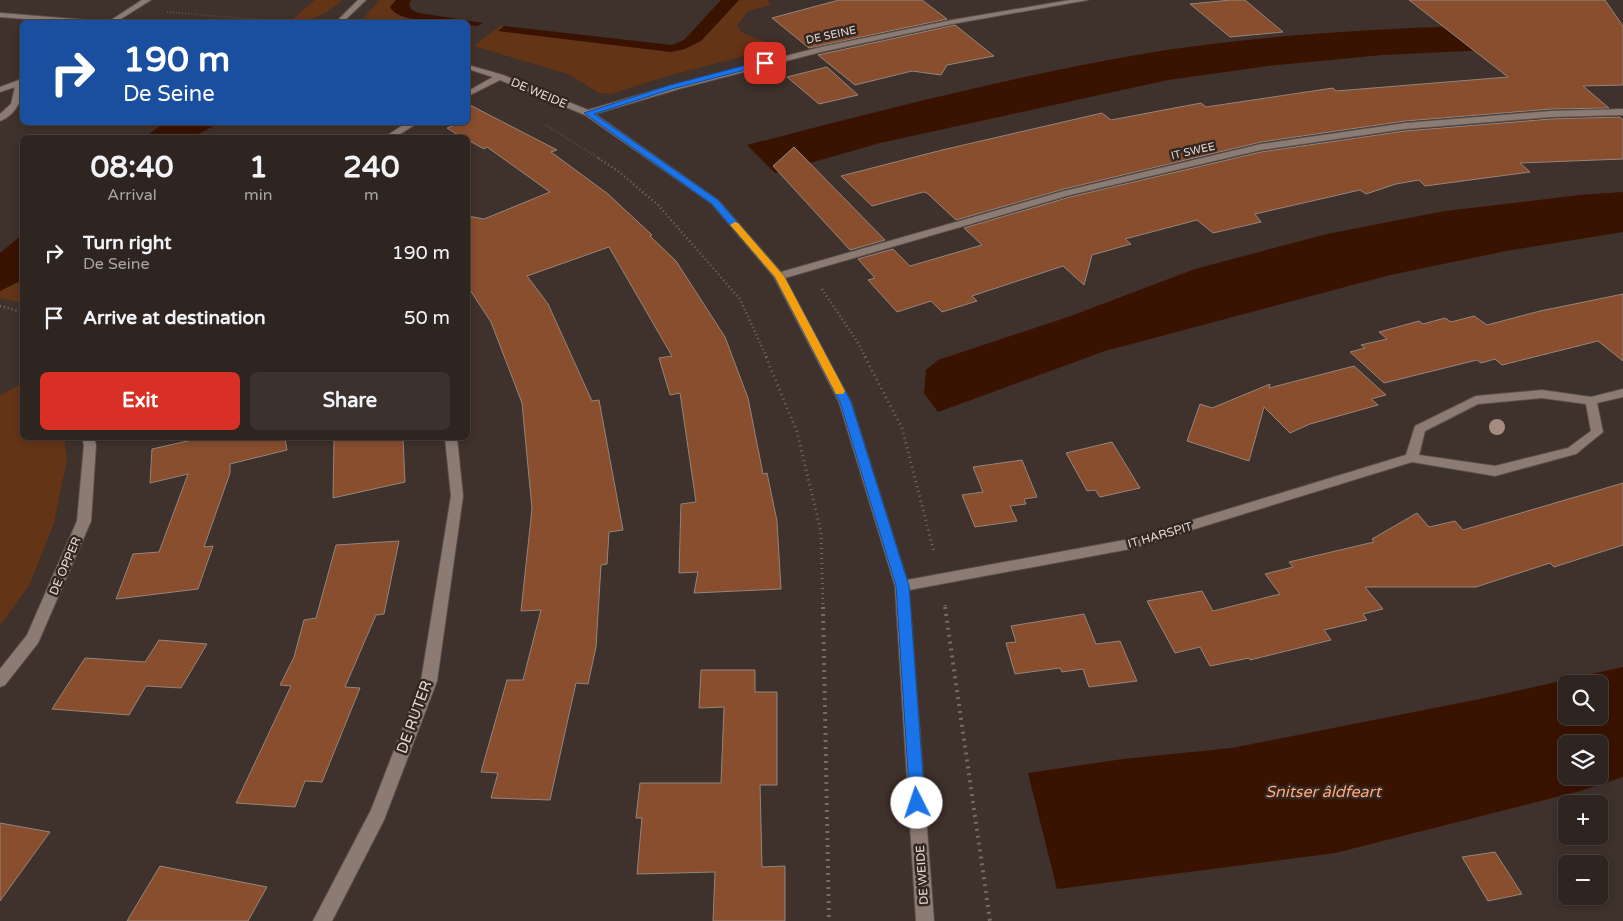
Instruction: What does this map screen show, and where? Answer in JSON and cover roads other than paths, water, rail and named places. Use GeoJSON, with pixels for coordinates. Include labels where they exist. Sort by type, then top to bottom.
{"type":"FeatureCollection","features":[{"type":"Feature","properties":{"kind":"street"},"geometry":{"type":"LineString","coordinates":[[115,20],[147,0]]}},
{"type":"Feature","properties":{"kind":"street"},"geometry":{"type":"LineString","coordinates":[[341,20],[362,0]]}},
{"type":"Feature","properties":{"kind":"street","name":"DE SEINE"},"geometry":{"type":"LineString","coordinates":[[588,113],[670,88],[804,52],[998,12],[1084,0]]}},
{"type":"Feature","properties":{"kind":"street"},"geometry":{"type":"LineString","coordinates":[[0,15],[62,20]]}},
{"type":"Feature","properties":{"kind":"street","name":"DE WEIDE"},"geometry":{"type":"LineString","coordinates":[[470,68],[500,77],[588,113],[715,202],[779,276],[845,402],[902,586],[925,921]]}},
{"type":"Feature","properties":{"kind":"street"},"geometry":{"type":"LineString","coordinates":[[470,93],[500,77]]}},
{"type":"Feature","properties":{"kind":"street"},"geometry":{"type":"LineString","coordinates":[[0,90],[20,82]]}},
{"type":"Feature","properties":{"kind":"street"},"geometry":{"type":"LineString","coordinates":[[0,118],[15,105],[20,88]]}},
{"type":"Feature","properties":{"kind":"street","name":"IT SWEE"},"geometry":{"type":"LineString","coordinates":[[779,276],[1067,193],[1261,147],[1405,126],[1552,114],[1623,112]]}},
{"type":"Feature","properties":{"kind":"street"},"geometry":{"type":"LineString","coordinates":[[392,135],[409,125]]}},
{"type":"Feature","properties":{"kind":"street"},"geometry":{"type":"LineString","coordinates":[[1412,458],[1419,430],[1476,400],[1542,394],[1591,401],[1623,393]]}},
{"type":"Feature","properties":{"kind":"street","name":"IT HARSPIT"},"geometry":{"type":"LineString","coordinates":[[902,586],[1130,544],[1412,458],[1495,471],[1572,451],[1597,432],[1591,401]]}},
{"type":"Feature","properties":{"kind":"street","name":"DE OPPER"},"geometry":{"type":"LineString","coordinates":[[0,680],[33,639],[84,521],[90,445],[89,440]]}},
{"type":"Feature","properties":{"kind":"street","name":"DE RUTER"},"geometry":{"type":"LineString","coordinates":[[322,921],[378,814],[429,681],[457,496],[451,440]]}},
{"type":"Feature","properties":{"kind":"water"},"geometry":{"type":"Polygon","coordinates":[[[396,0],[411,0],[409,5],[412,10],[419,13],[464,20],[414,19],[395,13],[390,7],[396,0]]]}},
{"type":"Feature","properties":{"kind":"water"},"geometry":{"type":"Polygon","coordinates":[[[721,0],[739,0],[701,41],[685,49],[671,52],[498,31],[504,26],[672,45],[684,40],[721,0]]]}},
{"type":"Feature","properties":{"kind":"water"},"geometry":{"type":"Polygon","coordinates":[[[470,21],[483,23],[478,26],[470,25],[470,21]]]}},
{"type":"Feature","properties":{"kind":"water"},"geometry":{"type":"Polygon","coordinates":[[[1481,25],[1507,49],[1382,55],[1268,66],[1168,80],[880,143],[775,173],[747,145],[989,85],[1136,55],[1265,38],[1351,31],[1481,25]]]}},
{"type":"Feature","properties":{"kind":"water"},"geometry":{"type":"Polygon","coordinates":[[[161,125],[215,125],[197,135],[148,135],[161,125]]]}},
{"type":"Feature","properties":{"kind":"water"},"geometry":{"type":"Polygon","coordinates":[[[1623,192],[1623,232],[1506,251],[1390,275],[1105,351],[938,412],[924,393],[926,370],[938,360],[1068,317],[1195,269],[1327,234],[1445,211],[1580,195],[1623,192]]]}},
{"type":"Feature","properties":{"kind":"water"},"geometry":{"type":"Polygon","coordinates":[[[20,237],[20,281],[0,291],[0,253],[20,237]]]}},
{"type":"Feature","properties":{"kind":"water","name":"Snitser âldfeart"},"geometry":{"type":"Polygon","coordinates":[[[1623,667],[1623,777],[1608,782],[1608,735],[1558,735],[1558,785],[1598,785],[1335,853],[1057,889],[1028,773],[1123,759],[1232,748],[1480,699],[1558,682],[1558,725],[1608,725],[1608,675],[1587,675],[1623,667]]]}}]}
